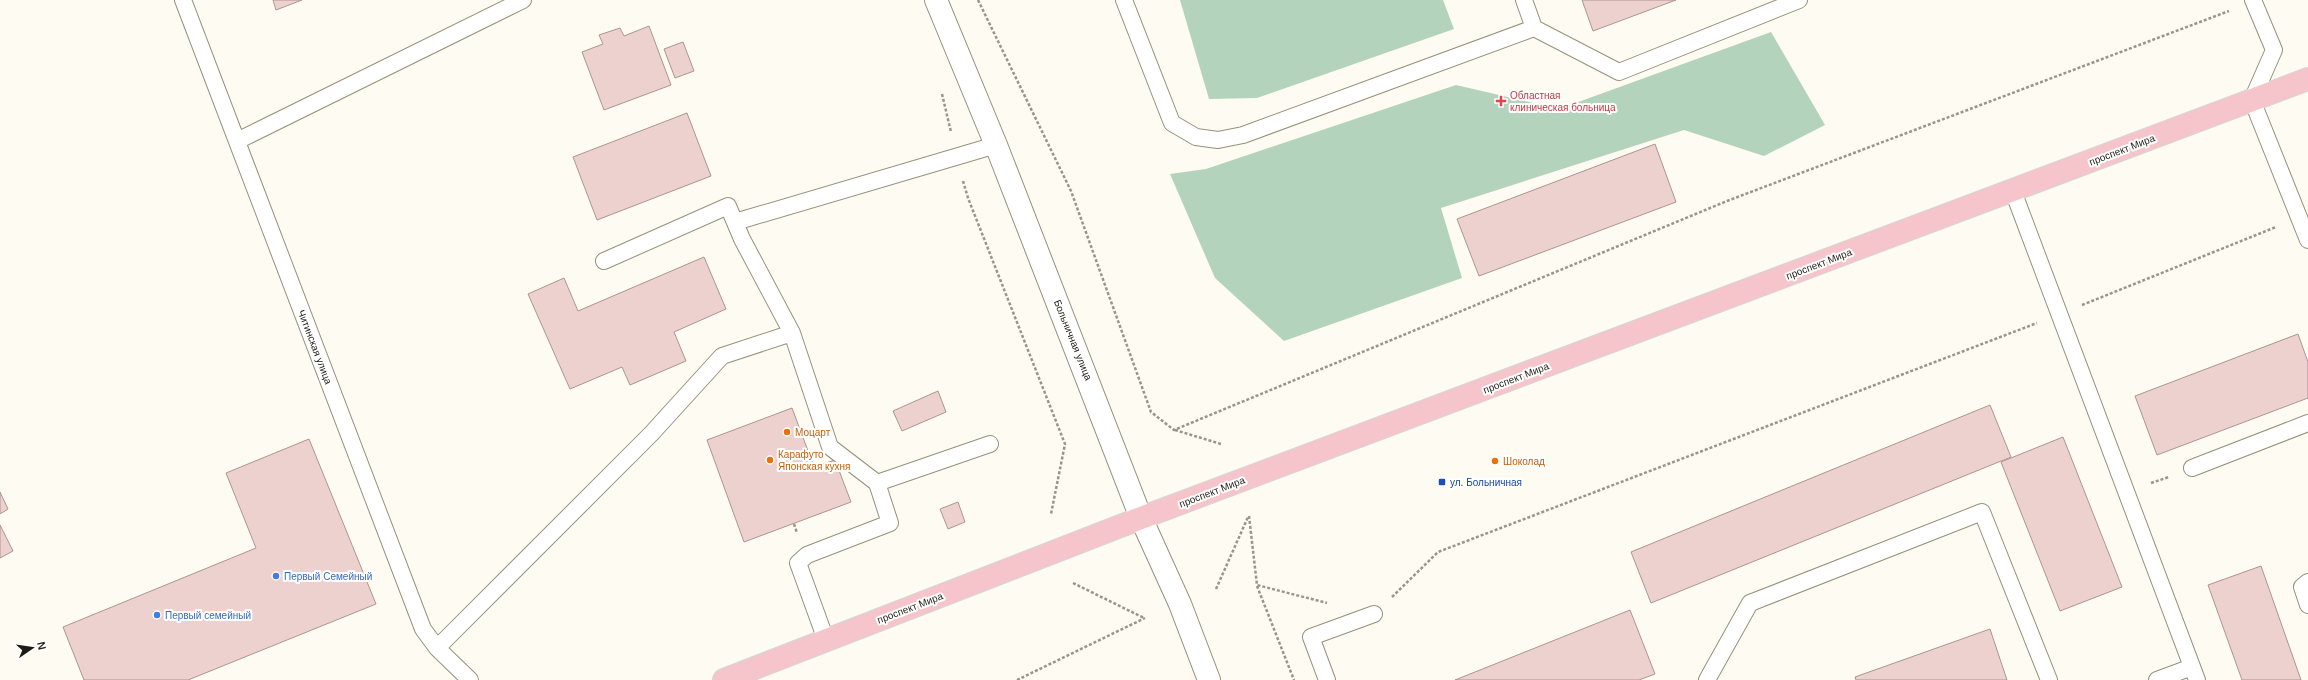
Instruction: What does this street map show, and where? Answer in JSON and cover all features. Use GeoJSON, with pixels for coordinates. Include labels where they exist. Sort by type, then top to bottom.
{"type":"FeatureCollection","features":[{"type":"Feature","properties":{"kind":"main road","name":"проспект Мира"},"geometry":{"type":"LineString","coordinates":[[724,680],[1141,518],[2308,79]]}},
{"type":"Feature","properties":{"kind":"street","name":"Больничная улица"},"geometry":{"type":"LineString","coordinates":[[936,0],[996,145],[1141,518],[1180,604],[1209,680]]}},
{"type":"Feature","properties":{"kind":"lane","name":"Читинская улица"},"geometry":{"type":"LineString","coordinates":[[182,0],[423,629],[437,648],[470,680]]}},
{"type":"Feature","properties":{"kind":"lane"},"geometry":{"type":"LineString","coordinates":[[236,141],[523,0]]}},
{"type":"Feature","properties":{"kind":"lane"},"geometry":{"type":"LineString","coordinates":[[1124,0],[1172,123],[1196,137],[1218,140],[1243,136],[1534,28]]}},
{"type":"Feature","properties":{"kind":"lane"},"geometry":{"type":"LineString","coordinates":[[1524,0],[1534,28],[1619,72],[1798,0]]}},
{"type":"Feature","properties":{"kind":"lane"},"geometry":{"type":"LineString","coordinates":[[2253,1],[2274,50],[2252,100],[2308,240]]}},
{"type":"Feature","properties":{"kind":"lane"},"geometry":{"type":"LineString","coordinates":[[735,222],[996,145]]}},
{"type":"Feature","properties":{"kind":"lane"},"geometry":{"type":"LineString","coordinates":[[2013,191],[2194,674],[2157,680]]}},
{"type":"Feature","properties":{"kind":"lane"},"geometry":{"type":"LineString","coordinates":[[604,260],[728,206],[742,239],[792,334],[830,447],[877,483],[890,523],[807,555],[798,563],[826,640]]}},
{"type":"Feature","properties":{"kind":"lane"},"geometry":{"type":"LineString","coordinates":[[437,648],[651,434],[722,356],[792,334]]}},
{"type":"Feature","properties":{"kind":"lane"},"geometry":{"type":"LineString","coordinates":[[2192,468],[2308,423]]}},
{"type":"Feature","properties":{"kind":"lane"},"geometry":{"type":"LineString","coordinates":[[877,483],[990,444]]}},
{"type":"Feature","properties":{"kind":"lane"},"geometry":{"type":"LineString","coordinates":[[1707,680],[1750,603],[1982,512],[2049,680]]}},
{"type":"Feature","properties":{"kind":"lane"},"geometry":{"type":"LineString","coordinates":[[2308,582],[2302,587],[2308,605]]}},
{"type":"Feature","properties":{"kind":"lane"},"geometry":{"type":"LineString","coordinates":[[1327,680],[1311,636],[1374,614]]}},
{"type":"Feature","properties":{"kind":"path"},"geometry":{"type":"LineString","coordinates":[[978,0],[1071,191],[1151,412],[1174,430],[1221,444]]}},
{"type":"Feature","properties":{"kind":"path"},"geometry":{"type":"LineString","coordinates":[[1174,430],[1727,201],[2253,1]]}},
{"type":"Feature","properties":{"kind":"path"},"geometry":{"type":"LineString","coordinates":[[940,87],[968,198],[1065,444],[1051,514]]}},
{"type":"Feature","properties":{"kind":"path"},"geometry":{"type":"LineString","coordinates":[[1374,614],[1438,552],[2059,315],[2299,218]]}},
{"type":"Feature","properties":{"kind":"path"},"geometry":{"type":"LineString","coordinates":[[2126,492],[2192,468]]}},
{"type":"Feature","properties":{"kind":"path"},"geometry":{"type":"LineString","coordinates":[[1216,589],[1249,516],[1257,585],[1294,680]]}},
{"type":"Feature","properties":{"kind":"path"},"geometry":{"type":"LineString","coordinates":[[794,524],[797,532]]}},
{"type":"Feature","properties":{"kind":"path"},"geometry":{"type":"LineString","coordinates":[[1017,680],[1145,618],[1073,583]]}},
{"type":"Feature","properties":{"kind":"path"},"geometry":{"type":"LineString","coordinates":[[1257,585],[1330,603]]}},
{"type":"Feature","properties":{"kind":"green space"},"geometry":{"type":"Polygon","coordinates":[[[1180,0],[1443,0],[1454,29],[1257,98],[1209,99],[1180,0]]]}},
{"type":"Feature","properties":{"kind":"green space"},"geometry":{"type":"Polygon","coordinates":[[[1771,32],[1825,125],[1764,156],[1684,130],[1441,208],[1462,278],[1284,341],[1215,278],[1170,174],[1206,169],[1456,85],[1559,109],[1771,32]]]}},
{"type":"Feature","properties":{"kind":"building"},"geometry":{"type":"Polygon","coordinates":[[[273,0],[302,0],[276,10],[273,0]]]}},
{"type":"Feature","properties":{"kind":"building"},"geometry":{"type":"Polygon","coordinates":[[[1582,0],[1676,0],[1593,31],[1582,0]]]}},
{"type":"Feature","properties":{"kind":"building"},"geometry":{"type":"Polygon","coordinates":[[[649,26],[671,85],[604,110],[582,52],[603,44],[599,35],[620,28],[624,36],[649,26]]]}},
{"type":"Feature","properties":{"kind":"building"},"geometry":{"type":"Polygon","coordinates":[[[683,42],[694,71],[675,78],[664,49],[683,42]]]}},
{"type":"Feature","properties":{"kind":"building"},"geometry":{"type":"Polygon","coordinates":[[[687,113],[711,176],[597,220],[573,157],[687,113]]]}},
{"type":"Feature","properties":{"kind":"building"},"geometry":{"type":"Polygon","coordinates":[[[1655,144],[1676,202],[1479,276],[1457,219],[1655,144]]]}},
{"type":"Feature","properties":{"kind":"building"},"geometry":{"type":"Polygon","coordinates":[[[704,257],[726,309],[674,332],[686,361],[630,385],[622,367],[570,389],[528,294],[564,278],[578,311],[704,257]]]}},
{"type":"Feature","properties":{"kind":"building"},"geometry":{"type":"Polygon","coordinates":[[[2298,334],[2308,362],[2308,398],[2157,455],[2135,396],[2298,334]]]}},
{"type":"Feature","properties":{"kind":"building"},"geometry":{"type":"Polygon","coordinates":[[[938,391],[946,412],[902,431],[893,411],[938,391]]]}},
{"type":"Feature","properties":{"kind":"building"},"geometry":{"type":"Polygon","coordinates":[[[1990,405],[2011,457],[1651,603],[1631,552],[1990,405]]]}},
{"type":"Feature","properties":{"kind":"building"},"geometry":{"type":"Polygon","coordinates":[[[792,408],[814,467],[835,460],[851,502],[744,542],[707,440],[792,408]]]}},
{"type":"Feature","properties":{"kind":"building"},"geometry":{"type":"Polygon","coordinates":[[[2063,437],[2122,587],[2060,611],[2001,462],[2063,437]]]}},
{"type":"Feature","properties":{"kind":"building","name":"Первый Семейный"},"geometry":{"type":"Polygon","coordinates":[[[309,439],[376,604],[188,680],[84,680],[63,627],[256,548],[226,473],[309,439]]]}},
{"type":"Feature","properties":{"kind":"building"},"geometry":{"type":"Polygon","coordinates":[[[0,492],[8,509],[0,514],[0,492]]]}},
{"type":"Feature","properties":{"kind":"building"},"geometry":{"type":"Polygon","coordinates":[[[958,502],[965,522],[948,529],[940,509],[958,502]]]}},
{"type":"Feature","properties":{"kind":"building"},"geometry":{"type":"Polygon","coordinates":[[[0,525],[13,551],[0,558],[0,525]]]}},
{"type":"Feature","properties":{"kind":"building"},"geometry":{"type":"Polygon","coordinates":[[[2261,566],[2301,680],[2242,680],[2208,585],[2261,566]]]}},
{"type":"Feature","properties":{"kind":"building"},"geometry":{"type":"Polygon","coordinates":[[[1630,610],[1655,674],[1639,680],[1455,680],[1630,610]]]}},
{"type":"Feature","properties":{"kind":"building"},"geometry":{"type":"Polygon","coordinates":[[[1990,629],[2007,680],[1856,680],[1855,677],[1990,629]]]}},
{"type":"Feature","properties":{"kind":"place","name":"Областная клиническая больница"},"geometry":{"type":"Point","coordinates":[1501,101]}},
{"type":"Feature","properties":{"kind":"place","name":"Моцарт"},"geometry":{"type":"Point","coordinates":[787,432]}},
{"type":"Feature","properties":{"kind":"place","name":"Карафуто Японская кухня"},"geometry":{"type":"Point","coordinates":[770,460]}},
{"type":"Feature","properties":{"kind":"place","name":"Шоколад"},"geometry":{"type":"Point","coordinates":[1495,461]}},
{"type":"Feature","properties":{"kind":"place","name":"ул. Больничная"},"geometry":{"type":"Point","coordinates":[1442,482]}},
{"type":"Feature","properties":{"kind":"place","name":"Первый Семейный"},"geometry":{"type":"Point","coordinates":[276,576]}},
{"type":"Feature","properties":{"kind":"place","name":"Первый семейный"},"geometry":{"type":"Point","coordinates":[157,615]}}]}
